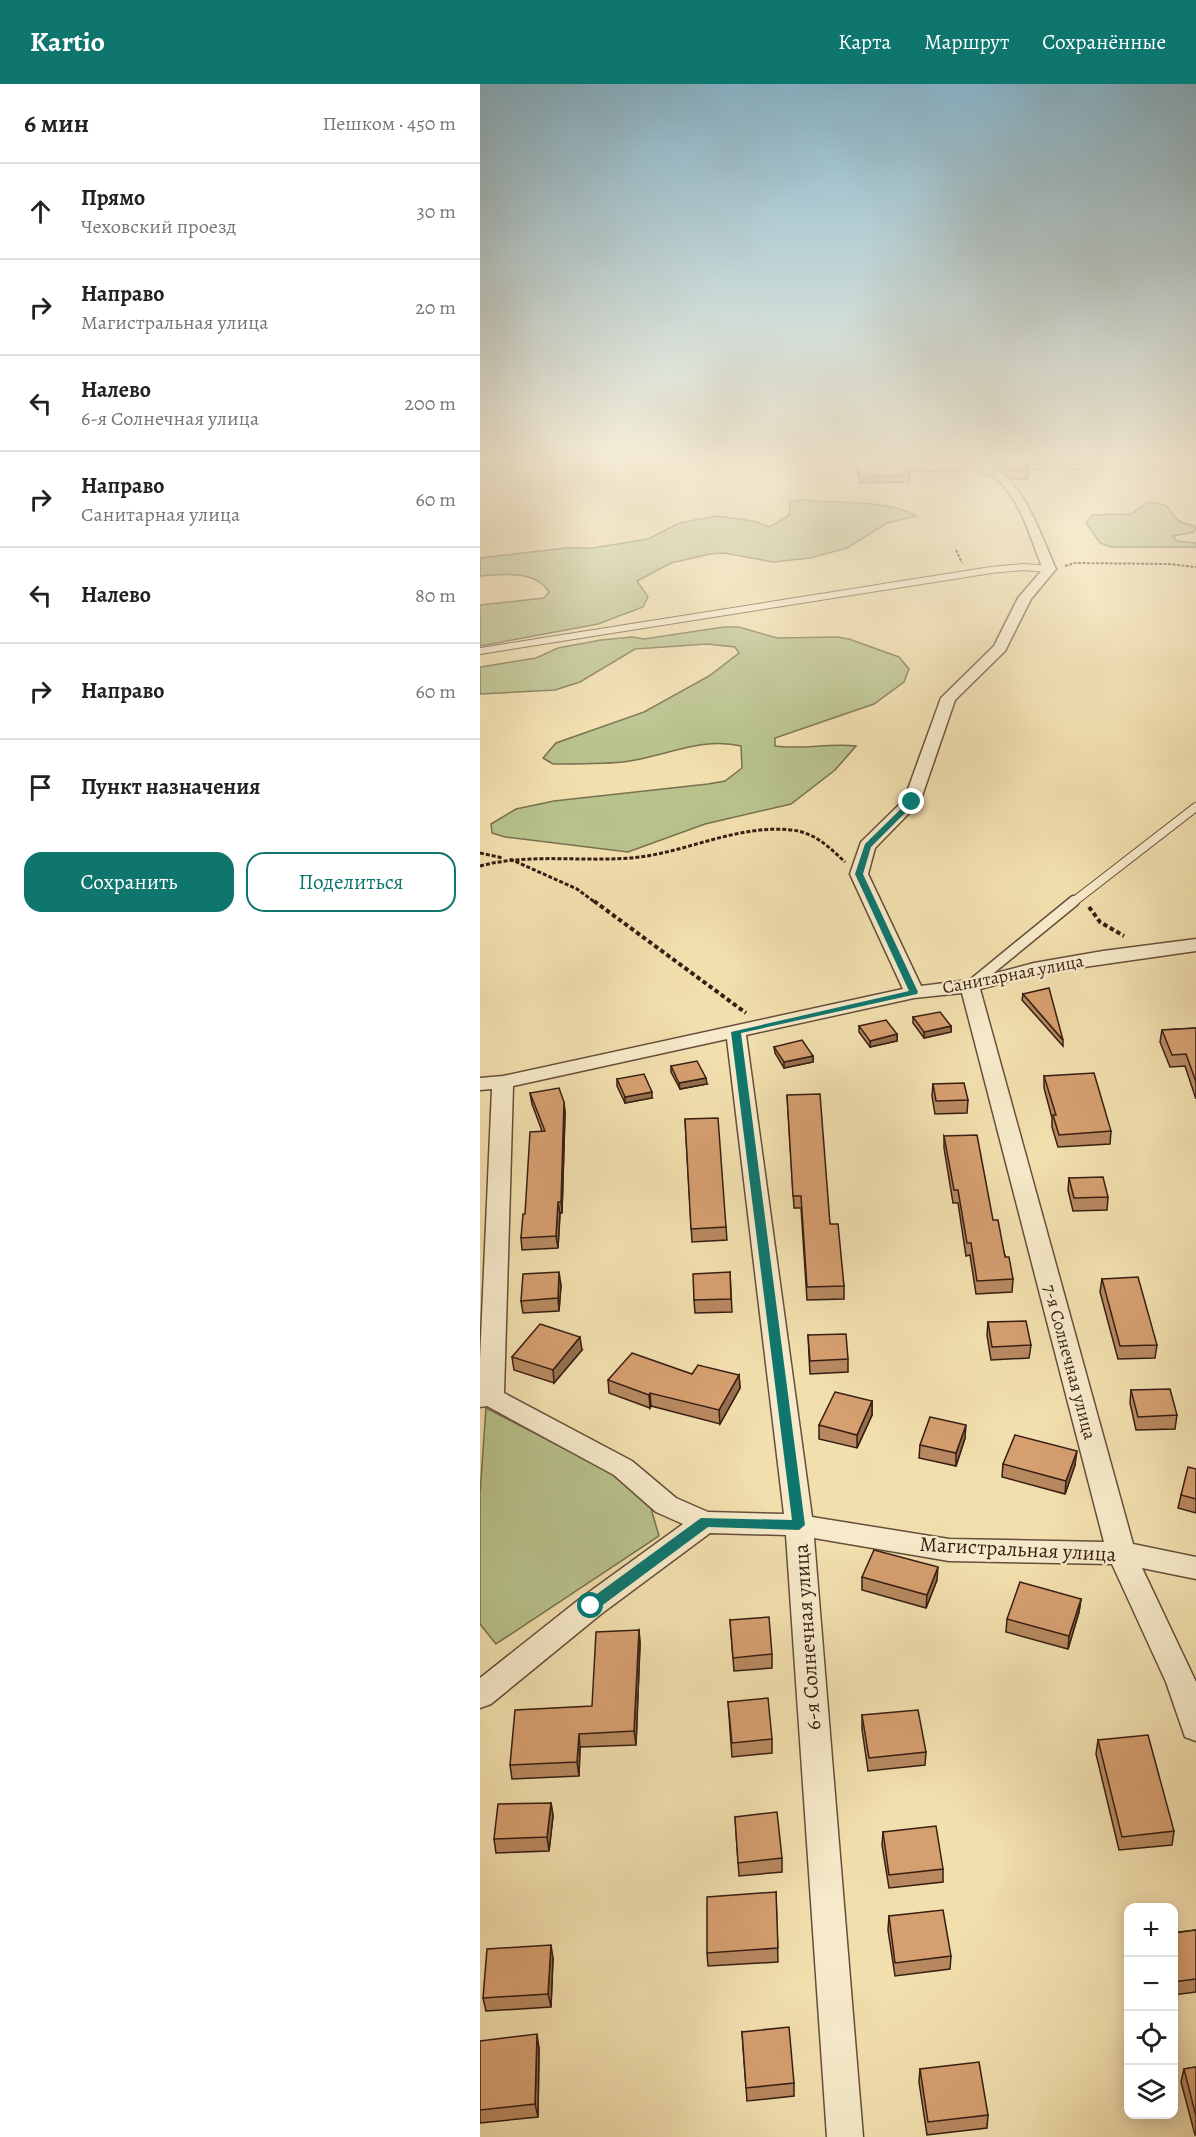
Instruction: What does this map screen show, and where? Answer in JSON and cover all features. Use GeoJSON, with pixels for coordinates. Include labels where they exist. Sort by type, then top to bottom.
{"type":"FeatureCollection","features":[{"type":"Feature","properties":{"kind":"street"},"geometry":{"type":"LineString","coordinates":[[914,992],[859,874],[867,846],[912,802],[948,698],[1000,648],[1025,598],[1050,570],[1043,554]]}},
{"type":"Feature","properties":{"kind":"street","name":"Санитарная улица"},"geometry":{"type":"LineString","coordinates":[[480,1084],[503,1082],[914,992],[970,986],[1057,965],[1196,945]]}},
{"type":"Feature","properties":{"kind":"street","name":"7-я Солнечная улица"},"geometry":{"type":"LineString","coordinates":[[970,986],[1121,1554],[1182,1682],[1196,1728]]}},
{"type":"Feature","properties":{"kind":"street","name":"6-я Солнечная улица"},"geometry":{"type":"LineString","coordinates":[[747,1029],[799,1525],[845,2137]]}},
{"type":"Feature","properties":{"kind":"street"},"geometry":{"type":"LineString","coordinates":[[486,1398],[503,1082]]}},
{"type":"Feature","properties":{"kind":"street","name":"Магистральная улица"},"geometry":{"type":"LineString","coordinates":[[486,1398],[623,1468],[666,1505],[705,1522],[799,1525],[949,1550],[1121,1554],[1196,1568]]}},
{"type":"Feature","properties":{"kind":"street"},"geometry":{"type":"LineString","coordinates":[[480,1695],[591,1606],[705,1522]]}},
{"type":"Feature","properties":{"kind":"lane"},"geometry":{"type":"LineString","coordinates":[[480,651],[991,570],[1023,567],[1050,570]]}},
{"type":"Feature","properties":{"kind":"lane"},"geometry":{"type":"LineString","coordinates":[[970,986],[1102,878],[1196,807]]}},
{"type":"Feature","properties":{"kind":"path"},"geometry":{"type":"LineString","coordinates":[[1050,570],[1076,563],[1168,564],[1196,567]]}},
{"type":"Feature","properties":{"kind":"path"},"geometry":{"type":"LineString","coordinates":[[480,866],[504,858],[550,856],[630,858],[752,831],[790,829],[817,836],[859,874]]}},
{"type":"Feature","properties":{"kind":"path"},"geometry":{"type":"LineString","coordinates":[[480,853],[518,861],[577,889],[745,1012],[747,1029]]}},
{"type":"Feature","properties":{"kind":"path"},"geometry":{"type":"LineString","coordinates":[[1102,878],[1086,893],[1088,905],[1100,922],[1119,935],[1129,938]]}},
{"type":"Feature","properties":{"kind":"green space"},"geometry":{"type":"Polygon","coordinates":[[[516,554],[713,554],[671,563],[637,581],[648,597],[643,607],[598,624],[480,646],[480,605],[544,598],[549,592],[536,580],[528,577],[509,574],[480,576],[480,558],[516,554]]]}},
{"type":"Feature","properties":{"kind":"green space"},"geometry":{"type":"Polygon","coordinates":[[[728,554],[826,554],[810,558],[773,562],[728,554]]]}},
{"type":"Feature","properties":{"kind":"green space"},"geometry":{"type":"Polygon","coordinates":[[[724,627],[739,627],[777,638],[837,637],[849,639],[899,657],[909,669],[904,682],[874,704],[775,738],[775,746],[785,747],[856,746],[835,770],[791,804],[705,824],[628,852],[505,837],[492,833],[491,824],[516,809],[554,801],[725,781],[742,768],[741,746],[711,744],[696,746],[638,760],[614,763],[553,764],[543,758],[556,743],[644,712],[709,676],[739,653],[735,647],[707,644],[635,649],[580,682],[555,690],[480,694],[480,667],[536,658],[558,648],[601,640],[632,637],[644,639],[724,627]]]}},
{"type":"Feature","properties":{"kind":"green space"},"geometry":{"type":"Polygon","coordinates":[[[486,1408],[619,1477],[650,1505],[659,1536],[496,1644],[480,1624],[480,1494],[486,1408]]]}},
{"type":"Feature","properties":{"kind":"building"},"geometry":{"type":"Polygon","coordinates":[[[1049,988],[1063,1040],[1023,994],[1049,988]]]}},
{"type":"Feature","properties":{"kind":"building"},"geometry":{"type":"Polygon","coordinates":[[[940,1012],[951,1026],[924,1032],[913,1017],[940,1012]]]}},
{"type":"Feature","properties":{"kind":"building"},"geometry":{"type":"Polygon","coordinates":[[[886,1020],[897,1034],[870,1041],[859,1026],[886,1020]]]}},
{"type":"Feature","properties":{"kind":"building"},"geometry":{"type":"Polygon","coordinates":[[[1196,1028],[1196,1082],[1186,1054],[1172,1055],[1162,1030],[1196,1028]]]}},
{"type":"Feature","properties":{"kind":"building"},"geometry":{"type":"Polygon","coordinates":[[[802,1040],[813,1056],[784,1062],[774,1047],[802,1040]]]}},
{"type":"Feature","properties":{"kind":"building"},"geometry":{"type":"Polygon","coordinates":[[[697,1061],[706,1078],[679,1083],[671,1066],[697,1061]]]}},
{"type":"Feature","properties":{"kind":"building"},"geometry":{"type":"Polygon","coordinates":[[[1094,1073],[1111,1131],[1059,1135],[1053,1115],[1056,1115],[1044,1076],[1094,1073]]]}},
{"type":"Feature","properties":{"kind":"building"},"geometry":{"type":"Polygon","coordinates":[[[644,1074],[652,1092],[625,1097],[617,1079],[644,1074]]]}},
{"type":"Feature","properties":{"kind":"building"},"geometry":{"type":"Polygon","coordinates":[[[964,1083],[968,1100],[936,1101],[933,1084],[964,1083]]]}},
{"type":"Feature","properties":{"kind":"building"},"geometry":{"type":"Polygon","coordinates":[[[559,1088],[564,1102],[561,1202],[558,1202],[556,1236],[521,1238],[523,1214],[525,1214],[530,1132],[545,1131],[530,1093],[559,1088]]]}},
{"type":"Feature","properties":{"kind":"building"},"geometry":{"type":"Polygon","coordinates":[[[820,1094],[830,1224],[838,1224],[844,1286],[807,1287],[801,1196],[793,1196],[787,1095],[820,1094]]]}},
{"type":"Feature","properties":{"kind":"building"},"geometry":{"type":"Polygon","coordinates":[[[718,1118],[726,1227],[691,1229],[685,1119],[718,1118]]]}},
{"type":"Feature","properties":{"kind":"building"},"geometry":{"type":"Polygon","coordinates":[[[977,1135],[993,1220],[998,1220],[1005,1257],[1009,1257],[1013,1279],[977,1281],[971,1243],[967,1243],[958,1190],[954,1190],[944,1136],[977,1135]]]}},
{"type":"Feature","properties":{"kind":"building"},"geometry":{"type":"Polygon","coordinates":[[[1103,1177],[1108,1197],[1074,1198],[1069,1178],[1103,1177]]]}},
{"type":"Feature","properties":{"kind":"building"},"geometry":{"type":"Polygon","coordinates":[[[559,1272],[558,1298],[521,1301],[523,1274],[559,1272]]]}},
{"type":"Feature","properties":{"kind":"building"},"geometry":{"type":"Polygon","coordinates":[[[730,1272],[731,1299],[694,1300],[693,1274],[730,1272]]]}},
{"type":"Feature","properties":{"kind":"building"},"geometry":{"type":"Polygon","coordinates":[[[1138,1277],[1157,1345],[1120,1346],[1102,1279],[1138,1277]]]}},
{"type":"Feature","properties":{"kind":"building"},"geometry":{"type":"Polygon","coordinates":[[[1026,1321],[1031,1345],[992,1347],[988,1322],[1026,1321]]]}},
{"type":"Feature","properties":{"kind":"building"},"geometry":{"type":"Polygon","coordinates":[[[540,1324],[580,1337],[553,1370],[512,1357],[540,1324]]]}},
{"type":"Feature","properties":{"kind":"building"},"geometry":{"type":"Polygon","coordinates":[[[846,1334],[848,1359],[810,1361],[808,1335],[846,1334]]]}},
{"type":"Feature","properties":{"kind":"building"},"geometry":{"type":"Polygon","coordinates":[[[632,1353],[692,1374],[698,1365],[739,1375],[719,1410],[650,1393],[649,1395],[608,1380],[632,1353]]]}},
{"type":"Feature","properties":{"kind":"building"},"geometry":{"type":"Polygon","coordinates":[[[1170,1389],[1177,1415],[1138,1417],[1131,1390],[1170,1389]]]}},
{"type":"Feature","properties":{"kind":"building"},"geometry":{"type":"Polygon","coordinates":[[[835,1392],[872,1401],[857,1435],[819,1425],[835,1392]]]}},
{"type":"Feature","properties":{"kind":"building"},"geometry":{"type":"Polygon","coordinates":[[[930,1417],[966,1425],[956,1453],[920,1445],[930,1417]]]}},
{"type":"Feature","properties":{"kind":"building"},"geometry":{"type":"Polygon","coordinates":[[[1015,1435],[1077,1451],[1066,1481],[1003,1464],[1015,1435]]]}},
{"type":"Feature","properties":{"kind":"building"},"geometry":{"type":"Polygon","coordinates":[[[1188,1467],[1196,1469],[1196,1499],[1181,1495],[1188,1467]]]}},
{"type":"Feature","properties":{"kind":"building"},"geometry":{"type":"Polygon","coordinates":[[[874,1550],[938,1567],[927,1595],[862,1577],[874,1550]]]}},
{"type":"Feature","properties":{"kind":"building"},"geometry":{"type":"Polygon","coordinates":[[[1020,1582],[1081,1599],[1069,1636],[1007,1619],[1020,1582]]]}},
{"type":"Feature","properties":{"kind":"building"},"geometry":{"type":"Polygon","coordinates":[[[769,1617],[772,1654],[733,1658],[730,1620],[769,1617]]]}},
{"type":"Feature","properties":{"kind":"building"},"geometry":{"type":"Polygon","coordinates":[[[639,1630],[634,1731],[579,1734],[577,1762],[510,1765],[515,1710],[592,1706],[596,1632],[639,1630]]]}},
{"type":"Feature","properties":{"kind":"building"},"geometry":{"type":"Polygon","coordinates":[[[768,1698],[772,1739],[732,1743],[728,1702],[768,1698]]]}},
{"type":"Feature","properties":{"kind":"building"},"geometry":{"type":"Polygon","coordinates":[[[918,1710],[926,1752],[869,1758],[862,1715],[918,1710]]]}},
{"type":"Feature","properties":{"kind":"building"},"geometry":{"type":"Polygon","coordinates":[[[1148,1735],[1174,1831],[1122,1837],[1098,1740],[1148,1735]]]}},
{"type":"Feature","properties":{"kind":"building"},"geometry":{"type":"Polygon","coordinates":[[[551,1803],[547,1837],[494,1839],[498,1804],[551,1803]]]}},
{"type":"Feature","properties":{"kind":"building"},"geometry":{"type":"Polygon","coordinates":[[[777,1812],[782,1858],[738,1863],[735,1817],[777,1812]]]}},
{"type":"Feature","properties":{"kind":"building"},"geometry":{"type":"Polygon","coordinates":[[[936,1826],[943,1869],[889,1875],[883,1832],[936,1826]]]}},
{"type":"Feature","properties":{"kind":"building"},"geometry":{"type":"Polygon","coordinates":[[[776,1892],[778,1948],[707,1953],[707,1897],[776,1892]]]}},
{"type":"Feature","properties":{"kind":"building"},"geometry":{"type":"Polygon","coordinates":[[[943,1910],[951,1956],[895,1963],[889,1916],[943,1910]]]}},
{"type":"Feature","properties":{"kind":"building"},"geometry":{"type":"Polygon","coordinates":[[[1196,1930],[1196,1979],[1178,1981],[1178,1932],[1196,1930]]]}},
{"type":"Feature","properties":{"kind":"building"},"geometry":{"type":"Polygon","coordinates":[[[551,1945],[548,1994],[483,1998],[487,1949],[551,1945]]]}},
{"type":"Feature","properties":{"kind":"building"},"geometry":{"type":"Polygon","coordinates":[[[789,2027],[794,2083],[746,2088],[742,2032],[789,2027]]]}},
{"type":"Feature","properties":{"kind":"building"},"geometry":{"type":"Polygon","coordinates":[[[537,2034],[535,2104],[480,2110],[480,2041],[537,2034]]]}},
{"type":"Feature","properties":{"kind":"building"},"geometry":{"type":"Polygon","coordinates":[[[979,2062],[988,2115],[928,2122],[920,2069],[979,2062]]]}},
{"type":"Feature","properties":{"kind":"building"},"geometry":{"type":"Polygon","coordinates":[[[1196,2067],[1196,2116],[1184,2069],[1196,2067]]]}},
{"type":"Feature","properties":{"kind":"route"},"geometry":{"type":"LineString","coordinates":[[591,1606],[705,1522],[799,1525],[736,1032],[914,992],[859,874],[867,846],[912,802]]}}]}
